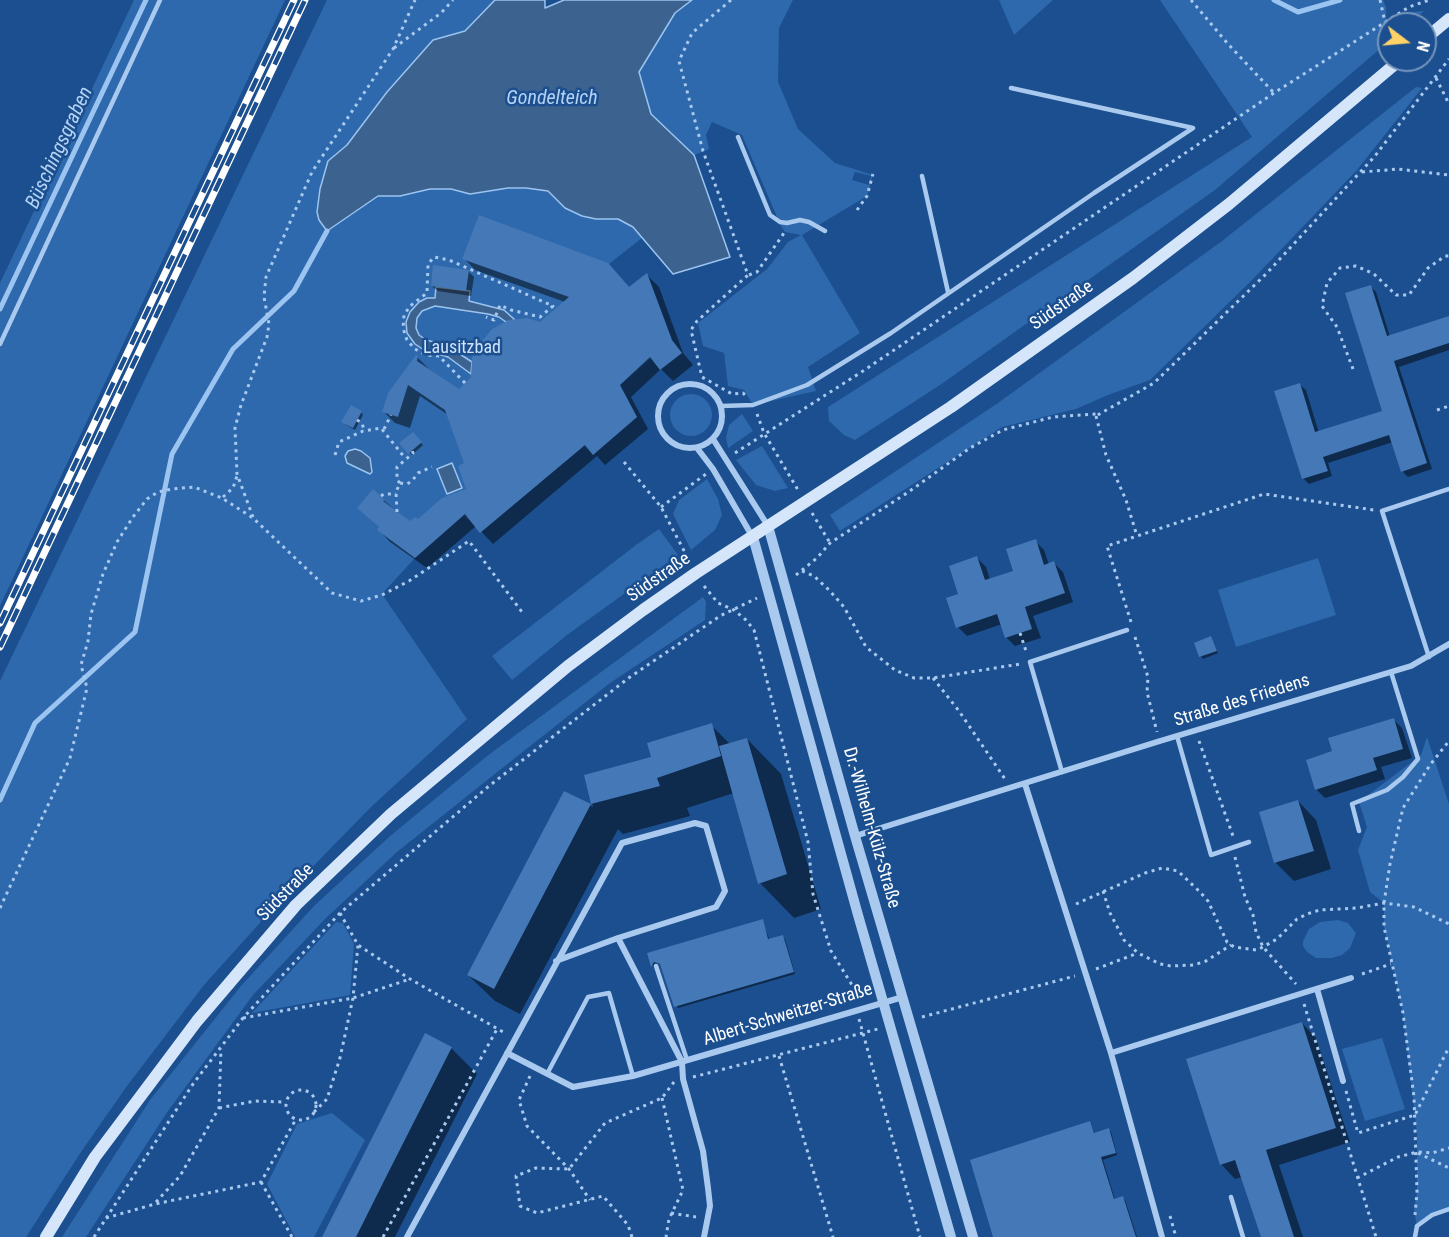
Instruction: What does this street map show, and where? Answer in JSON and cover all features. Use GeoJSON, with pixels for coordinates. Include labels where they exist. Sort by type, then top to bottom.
{"type":"FeatureCollection","features":[{"type":"Feature","properties":{"kind":"main road","name":"Südstraße"},"geometry":{"type":"LineString","coordinates":[[46,1237],[95,1157],[197,1021],[296,905],[391,814],[568,666],[696,573],[951,407],[1133,278],[1229,204],[1386,72]]}},
{"type":"Feature","properties":{"kind":"street"},"geometry":{"type":"LineString","coordinates":[[693,384],[706,388],[715,395],[723,416],[720,429],[713,439],[697,448],[684,448],[671,442],[661,431],[658,414],[660,404],[673,388],[693,384]]}},
{"type":"Feature","properties":{"kind":"street","name":"Dr.-Wilhelm-Külz-Straße"},"geometry":{"type":"LineString","coordinates":[[713,439],[768,526],[855,837],[972,1237]]}},
{"type":"Feature","properties":{"kind":"street","name":"Dr.-Wilhelm-Külz-Straße"},"geometry":{"type":"LineString","coordinates":[[697,448],[713,469],[753,537],[951,1237]]}},
{"type":"Feature","properties":{"kind":"street","name":"Straße des Friedens"},"geometry":{"type":"LineString","coordinates":[[855,837],[1160,741],[1412,666],[1449,645]]}},
{"type":"Feature","properties":{"kind":"street"},"geometry":{"type":"LineString","coordinates":[[1025,784],[1087,973],[1162,1237]]}},
{"type":"Feature","properties":{"kind":"street"},"geometry":{"type":"LineString","coordinates":[[406,1237],[556,962],[622,843],[695,823],[706,826],[725,891],[716,907],[618,938],[556,962]]}},
{"type":"Feature","properties":{"kind":"street"},"geometry":{"type":"LineString","coordinates":[[618,938],[684,1061],[682,1076],[703,1151],[710,1206],[704,1237]]}},
{"type":"Feature","properties":{"kind":"street"},"geometry":{"type":"LineString","coordinates":[[1111,1053],[1352,978]]}},
{"type":"Feature","properties":{"kind":"street"},"geometry":{"type":"LineString","coordinates":[[1317,989],[1343,1081]]}},
{"type":"Feature","properties":{"kind":"street","name":"Albert-Schweitzer-Straße"},"geometry":{"type":"LineString","coordinates":[[507,1053],[573,1087],[633,1076],[903,996]]}},
{"type":"Feature","properties":{"kind":"lane"},"geometry":{"type":"LineString","coordinates":[[0,344],[160,0]]}},
{"type":"Feature","properties":{"kind":"lane"},"geometry":{"type":"LineString","coordinates":[[721,406],[753,405],[807,385],[891,333],[948,292],[1193,128],[1011,88]]}},
{"type":"Feature","properties":{"kind":"lane"},"geometry":{"type":"LineString","coordinates":[[738,137],[770,215],[780,222],[800,220],[809,222],[825,231]]}},
{"type":"Feature","properties":{"kind":"lane"},"geometry":{"type":"LineString","coordinates":[[922,176],[948,292]]}},
{"type":"Feature","properties":{"kind":"lane"},"geometry":{"type":"LineString","coordinates":[[1428,657],[1382,511],[1449,489]]}},
{"type":"Feature","properties":{"kind":"lane"},"geometry":{"type":"LineString","coordinates":[[1062,772],[1029,662],[1127,630]]}},
{"type":"Feature","properties":{"kind":"lane"},"geometry":{"type":"LineString","coordinates":[[1359,831],[1352,804],[1387,790],[1403,777],[1418,759],[1390,672]]}},
{"type":"Feature","properties":{"kind":"lane"},"geometry":{"type":"LineString","coordinates":[[1178,736],[1210,855],[1249,842]]}},
{"type":"Feature","properties":{"kind":"lane"},"geometry":{"type":"LineString","coordinates":[[656,966],[684,1061]]}},
{"type":"Feature","properties":{"kind":"lane"},"geometry":{"type":"LineString","coordinates":[[547,1075],[588,997],[609,993],[633,1076]]}},
{"type":"Feature","properties":{"kind":"lane"},"geometry":{"type":"LineString","coordinates":[[1231,1197],[1243,1237]]}},
{"type":"Feature","properties":{"kind":"lane"},"geometry":{"type":"LineString","coordinates":[[1415,1237],[1417,1226],[1432,1215],[1449,1209]]}},
{"type":"Feature","properties":{"kind":"path"},"geometry":{"type":"LineString","coordinates":[[253,518],[237,474],[235,428],[241,405],[267,338],[269,324],[264,297],[266,277],[312,172],[393,49],[416,0]]}},
{"type":"Feature","properties":{"kind":"path"},"geometry":{"type":"LineString","coordinates":[[393,49],[441,13],[453,0]]}},
{"type":"Feature","properties":{"kind":"path"},"geometry":{"type":"LineString","coordinates":[[731,0],[692,33],[679,61],[703,151],[748,275]]}},
{"type":"Feature","properties":{"kind":"path"},"geometry":{"type":"LineString","coordinates":[[1191,0],[1274,93]]}},
{"type":"Feature","properties":{"kind":"path"},"geometry":{"type":"LineString","coordinates":[[1401,12],[1428,1]]}},
{"type":"Feature","properties":{"kind":"path"},"geometry":{"type":"LineString","coordinates":[[830,543],[764,433],[873,364],[1274,93],[1377,27]]}},
{"type":"Feature","properties":{"kind":"path"},"geometry":{"type":"LineString","coordinates":[[1096,416],[1154,383],[1267,273],[1360,172],[1449,59]]}},
{"type":"Feature","properties":{"kind":"path"},"geometry":{"type":"LineString","coordinates":[[1436,78],[1449,104]]}},
{"type":"Feature","properties":{"kind":"path"},"geometry":{"type":"LineString","coordinates":[[1360,172],[1398,169],[1449,175]]}},
{"type":"Feature","properties":{"kind":"path"},"geometry":{"type":"LineString","coordinates":[[857,210],[867,196],[873,174]]}},
{"type":"Feature","properties":{"kind":"path"},"geometry":{"type":"LineString","coordinates":[[702,377],[691,330],[697,321],[748,275],[757,272],[787,229],[787,223]]}},
{"type":"Feature","properties":{"kind":"path"},"geometry":{"type":"LineString","coordinates":[[1353,369],[1337,327],[1322,306],[1328,283],[1340,268],[1356,266],[1374,274],[1396,295],[1409,295],[1428,268],[1445,256],[1449,256]]}},
{"type":"Feature","properties":{"kind":"path"},"geometry":{"type":"LineString","coordinates":[[465,383],[439,357],[426,355],[415,349],[407,340],[403,328],[404,315],[410,306],[427,293],[428,264],[434,257],[449,260],[553,306],[540,317],[500,305],[494,320],[486,317]]}},
{"type":"Feature","properties":{"kind":"path"},"geometry":{"type":"LineString","coordinates":[[1437,410],[1449,406]]}},
{"type":"Feature","properties":{"kind":"path"},"geometry":{"type":"LineString","coordinates":[[785,582],[802,571],[830,543],[907,493],[970,448],[1003,430],[1053,417],[1096,414],[1096,416]]}},
{"type":"Feature","properties":{"kind":"path"},"geometry":{"type":"LineString","coordinates":[[383,430],[391,415]]}},
{"type":"Feature","properties":{"kind":"path"},"geometry":{"type":"LineString","coordinates":[[1096,416],[1106,455],[1137,536]]}},
{"type":"Feature","properties":{"kind":"path"},"geometry":{"type":"LineString","coordinates":[[357,420],[362,423],[365,431]]}},
{"type":"Feature","properties":{"kind":"path"},"geometry":{"type":"LineString","coordinates":[[335,454],[339,442],[365,431],[381,428],[405,458]]}},
{"type":"Feature","properties":{"kind":"path"},"geometry":{"type":"LineString","coordinates":[[412,450],[413,453],[397,467],[395,473],[400,483],[407,484],[418,473],[432,467]]}},
{"type":"Feature","properties":{"kind":"path"},"geometry":{"type":"LineString","coordinates":[[624,462],[661,507]]}},
{"type":"Feature","properties":{"kind":"path"},"geometry":{"type":"LineString","coordinates":[[222,498],[233,488],[237,474]]}},
{"type":"Feature","properties":{"kind":"path"},"geometry":{"type":"LineString","coordinates":[[398,512],[397,495],[400,483]]}},
{"type":"Feature","properties":{"kind":"path"},"geometry":{"type":"LineString","coordinates":[[0,908],[70,758],[87,688],[81,665],[98,590],[112,553],[138,509],[158,492],[194,487],[222,498],[253,518],[332,593],[361,601],[382,595],[409,581],[469,541],[522,612]]}},
{"type":"Feature","properties":{"kind":"path"},"geometry":{"type":"LineString","coordinates":[[381,496],[384,494],[397,495]]}},
{"type":"Feature","properties":{"kind":"path"},"geometry":{"type":"LineString","coordinates":[[1160,741],[1147,692],[1148,677],[1107,546],[1264,494],[1382,511]]}},
{"type":"Feature","properties":{"kind":"path"},"geometry":{"type":"LineString","coordinates":[[802,571],[814,576],[829,590],[843,607],[866,647],[895,670],[914,678],[933,678],[1029,662],[1020,633]]}},
{"type":"Feature","properties":{"kind":"path"},"geometry":{"type":"LineString","coordinates":[[94,1237],[193,1084],[243,1018],[340,913],[489,786],[557,732],[630,676],[720,616],[734,610],[754,630],[808,842],[813,894],[831,951],[852,985],[863,1033],[920,1237]]}},
{"type":"Feature","properties":{"kind":"path"},"geometry":{"type":"LineString","coordinates":[[933,678],[1002,773],[1009,789]]}},
{"type":"Feature","properties":{"kind":"path"},"geometry":{"type":"LineString","coordinates":[[1196,731],[1234,837],[1234,847],[1245,897],[1253,915],[1256,932],[1263,947],[1287,972],[1301,994],[1376,1237]]}},
{"type":"Feature","properties":{"kind":"path"},"geometry":{"type":"LineString","coordinates":[[1417,1226],[1414,1210],[1417,1192],[1415,1115],[1405,1025],[1384,927],[1384,903],[1403,808],[1430,765],[1449,741]]}},
{"type":"Feature","properties":{"kind":"path"},"geometry":{"type":"LineString","coordinates":[[1066,909],[1145,873],[1162,868],[1178,871],[1199,891],[1208,901],[1221,932],[1234,947],[1256,950],[1263,947],[1277,939],[1297,919],[1320,910],[1346,909],[1384,903],[1414,907],[1449,924]]}},
{"type":"Feature","properties":{"kind":"path"},"geometry":{"type":"LineString","coordinates":[[1103,891],[1124,940],[1138,952],[1160,964],[1185,967],[1206,961],[1231,945]]}},
{"type":"Feature","properties":{"kind":"path"},"geometry":{"type":"LineString","coordinates":[[340,913],[358,945],[410,979],[514,1039]]}},
{"type":"Feature","properties":{"kind":"path"},"geometry":{"type":"LineString","coordinates":[[314,1112],[315,1102],[310,1093],[305,1091],[295,1091],[286,1102],[287,1111],[296,1119],[305,1119],[314,1112],[327,1099],[340,1058],[353,998],[358,945]]}},
{"type":"Feature","properties":{"kind":"path"},"geometry":{"type":"LineString","coordinates":[[918,1018],[1087,973],[1138,952]]}},
{"type":"Feature","properties":{"kind":"path"},"geometry":{"type":"LineString","coordinates":[[1352,978],[1391,964]]}},
{"type":"Feature","properties":{"kind":"path"},"geometry":{"type":"LineString","coordinates":[[243,1018],[353,998],[410,979]]}},
{"type":"Feature","properties":{"kind":"path"},"geometry":{"type":"LineString","coordinates":[[383,1237],[497,1029]]}},
{"type":"Feature","properties":{"kind":"path"},"geometry":{"type":"LineString","coordinates":[[569,1169],[604,1123],[662,1098],[682,1076],[769,1056],[779,1056],[863,1033]]}},
{"type":"Feature","properties":{"kind":"path"},"geometry":{"type":"LineString","coordinates":[[155,1204],[180,1176],[219,1108],[221,1047]]}},
{"type":"Feature","properties":{"kind":"path"},"geometry":{"type":"LineString","coordinates":[[1343,1081],[1358,1133],[1415,1115],[1449,1047]]}},
{"type":"Feature","properties":{"kind":"path"},"geometry":{"type":"LineString","coordinates":[[779,1056],[833,1237]]}},
{"type":"Feature","properties":{"kind":"path"},"geometry":{"type":"LineString","coordinates":[[534,1068],[519,1100],[527,1126],[569,1169],[590,1200]]}},
{"type":"Feature","properties":{"kind":"path"},"geometry":{"type":"LineString","coordinates":[[662,1098],[683,1190],[671,1213],[666,1237]]}},
{"type":"Feature","properties":{"kind":"path"},"geometry":{"type":"LineString","coordinates":[[219,1108],[255,1101],[286,1102]]}},
{"type":"Feature","properties":{"kind":"path"},"geometry":{"type":"LineString","coordinates":[[105,1219],[155,1204],[261,1182],[296,1119]]}},
{"type":"Feature","properties":{"kind":"path"},"geometry":{"type":"LineString","coordinates":[[1358,1178],[1398,1157],[1449,1148]]}},
{"type":"Feature","properties":{"kind":"path"},"geometry":{"type":"LineString","coordinates":[[1417,1152],[1449,1168]]}},
{"type":"Feature","properties":{"kind":"path"},"geometry":{"type":"LineString","coordinates":[[569,1169],[536,1168],[516,1176],[520,1206],[537,1213],[603,1197],[628,1226],[632,1237]]}},
{"type":"Feature","properties":{"kind":"path"},"geometry":{"type":"LineString","coordinates":[[261,1182],[292,1237]]}},
{"type":"Feature","properties":{"kind":"path"},"geometry":{"type":"LineString","coordinates":[[671,1213],[707,1219]]}},
{"type":"Feature","properties":{"kind":"green space"},"geometry":{"type":"Polygon","coordinates":[[[134,0],[285,0],[0,606],[0,283],[134,0]]]}},
{"type":"Feature","properties":{"kind":"green space"},"geometry":{"type":"Polygon","coordinates":[[[327,0],[495,0],[465,31],[433,40],[387,92],[347,145],[335,154],[328,231],[378,196],[400,196],[430,189],[451,189],[470,194],[508,188],[548,190],[565,208],[582,216],[596,219],[618,219],[633,227],[642,238],[609,264],[629,287],[647,273],[672,340],[620,385],[637,417],[593,455],[584,446],[480,533],[464,515],[415,558],[382,594],[467,719],[371,807],[285,895],[204,985],[127,1086],[26,1237],[0,1237],[0,681],[327,0]]]}},
{"type":"Feature","properties":{"kind":"green space"},"geometry":{"type":"Polygon","coordinates":[[[692,0],[793,0],[779,28],[778,82],[798,129],[835,163],[873,175],[867,196],[802,235],[860,333],[808,367],[816,391],[753,405],[744,390],[728,386],[724,353],[703,346],[698,323],[767,269],[788,242],[801,235],[785,232],[780,224],[742,135],[712,122],[706,135],[709,149],[694,155],[651,114],[639,72],[675,13],[692,0]],[[855,172],[852,180],[869,185],[871,176],[855,172]]]}},
{"type":"Feature","properties":{"kind":"green space"},"geometry":{"type":"Polygon","coordinates":[[[999,0],[1053,0],[1014,35],[999,0]]]}},
{"type":"Feature","properties":{"kind":"green space"},"geometry":{"type":"Polygon","coordinates":[[[1160,0],[1383,0],[1386,12],[1377,12],[1377,51],[1215,190],[940,385],[855,440],[844,435],[829,421],[828,407],[1252,137],[1160,0]]]}},
{"type":"Feature","properties":{"kind":"green space"},"geometry":{"type":"Polygon","coordinates":[[[1416,87],[1422,88],[1357,170],[1252,280],[1150,380],[1076,409],[1002,427],[840,531],[830,515],[998,403],[1222,241],[1416,87]]]}},
{"type":"Feature","properties":{"kind":"green space"},"geometry":{"type":"Polygon","coordinates":[[[691,394],[699,395],[706,400],[711,407],[711,423],[706,430],[699,435],[691,436],[683,435],[676,430],[671,423],[670,415],[671,407],[676,400],[683,395],[691,394]]]}},
{"type":"Feature","properties":{"kind":"green space"},"geometry":{"type":"Polygon","coordinates":[[[742,414],[753,431],[728,448],[726,437],[729,425],[742,414]]]}},
{"type":"Feature","properties":{"kind":"green space"},"geometry":{"type":"Polygon","coordinates":[[[762,446],[788,488],[775,491],[756,485],[736,460],[762,446]]]}},
{"type":"Feature","properties":{"kind":"green space"},"geometry":{"type":"Polygon","coordinates":[[[707,479],[718,499],[722,515],[715,530],[691,550],[673,514],[679,500],[707,479]]]}},
{"type":"Feature","properties":{"kind":"green space"},"geometry":{"type":"Polygon","coordinates":[[[659,529],[678,555],[567,635],[512,680],[492,656],[659,529]]]}},
{"type":"Feature","properties":{"kind":"green space"},"geometry":{"type":"Polygon","coordinates":[[[1318,558],[1336,615],[1236,647],[1218,590],[1318,558]]]}},
{"type":"Feature","properties":{"kind":"green space"},"geometry":{"type":"Polygon","coordinates":[[[703,597],[706,602],[705,620],[610,683],[397,852],[326,918],[253,995],[168,1111],[86,1237],[62,1237],[150,1100],[241,986],[314,906],[389,837],[487,756],[703,597]]]}},
{"type":"Feature","properties":{"kind":"green space"},"geometry":{"type":"Polygon","coordinates":[[[1427,737],[1449,804],[1449,1209],[1417,1226],[1414,1210],[1417,1192],[1417,1133],[1403,1013],[1384,927],[1384,903],[1370,892],[1358,850],[1367,827],[1359,802],[1421,755],[1427,737]]]}},
{"type":"Feature","properties":{"kind":"green space"},"geometry":{"type":"Polygon","coordinates":[[[1338,920],[1348,923],[1356,933],[1350,948],[1342,955],[1332,958],[1316,958],[1307,952],[1303,941],[1309,929],[1320,922],[1338,920]]]}},
{"type":"Feature","properties":{"kind":"green space"},"geometry":{"type":"Polygon","coordinates":[[[336,922],[343,923],[354,944],[350,995],[252,1013],[336,922]]]}},
{"type":"Feature","properties":{"kind":"green space"},"geometry":{"type":"Polygon","coordinates":[[[1382,1038],[1405,1109],[1365,1121],[1342,1049],[1382,1038]]]}},
{"type":"Feature","properties":{"kind":"green space"},"geometry":{"type":"Polygon","coordinates":[[[332,1113],[365,1140],[314,1237],[295,1237],[267,1184],[297,1124],[332,1113]]]}},
{"type":"Feature","properties":{"kind":"water","name":"Gondelteich"},"geometry":{"type":"Polygon","coordinates":[[[495,0],[545,0],[545,8],[564,0],[692,0],[675,13],[639,72],[651,114],[694,155],[730,257],[673,274],[633,227],[618,219],[596,219],[582,216],[565,208],[548,191],[526,188],[508,188],[470,194],[451,189],[430,189],[400,196],[378,196],[327,231],[319,220],[317,212],[320,189],[328,161],[347,145],[387,92],[433,40],[465,31],[495,0]]]}},
{"type":"Feature","properties":{"kind":"water"},"geometry":{"type":"Polygon","coordinates":[[[436,287],[470,291],[469,301],[504,310],[515,320],[506,322],[488,314],[435,306],[422,311],[417,318],[416,328],[419,335],[426,340],[446,345],[472,362],[471,374],[448,357],[424,350],[415,344],[407,333],[406,322],[410,312],[419,302],[427,298],[435,298],[436,287]]]}},
{"type":"Feature","properties":{"kind":"water"},"geometry":{"type":"Polygon","coordinates":[[[355,449],[370,458],[372,472],[370,474],[347,463],[345,456],[348,451],[355,449]]]}},
{"type":"Feature","properties":{"kind":"water"},"geometry":{"type":"Polygon","coordinates":[[[452,463],[462,488],[447,494],[437,469],[452,463]]]}},
{"type":"Feature","properties":{"kind":"building","name":"Lausitzbad"},"geometry":{"type":"Polygon","coordinates":[[[479,215],[608,263],[629,287],[647,273],[672,340],[682,353],[660,370],[650,357],[620,385],[637,417],[593,455],[585,445],[480,533],[465,514],[415,558],[377,530],[379,527],[357,508],[373,489],[385,500],[383,501],[410,521],[415,517],[418,519],[442,498],[466,489],[458,466],[464,463],[445,410],[408,385],[398,417],[382,412],[388,393],[416,355],[418,356],[417,361],[459,389],[471,377],[472,358],[476,349],[492,329],[509,320],[527,318],[540,322],[569,297],[462,259],[479,215]]]}},
{"type":"Feature","properties":{"kind":"building"},"geometry":{"type":"Polygon","coordinates":[[[433,265],[469,270],[466,291],[431,286],[433,265]]]}},
{"type":"Feature","properties":{"kind":"building"},"geometry":{"type":"Polygon","coordinates":[[[1371,285],[1387,336],[1449,316],[1449,343],[1394,361],[1427,463],[1401,472],[1389,435],[1323,457],[1328,471],[1302,479],[1274,391],[1300,383],[1315,432],[1382,411],[1345,293],[1371,285]]]}},
{"type":"Feature","properties":{"kind":"building"},"geometry":{"type":"Polygon","coordinates":[[[351,405],[362,411],[353,428],[341,422],[351,405]]]}},
{"type":"Feature","properties":{"kind":"building"},"geometry":{"type":"Polygon","coordinates":[[[413,432],[422,442],[408,454],[399,443],[413,432]]]}},
{"type":"Feature","properties":{"kind":"building"},"geometry":{"type":"Polygon","coordinates":[[[1036,539],[1044,565],[1054,561],[1065,593],[1025,607],[1032,629],[1005,638],[997,614],[956,628],[946,598],[958,594],[949,566],[977,556],[985,580],[1013,571],[1006,549],[1036,539]]]}},
{"type":"Feature","properties":{"kind":"building"},"geometry":{"type":"Polygon","coordinates":[[[1211,636],[1217,651],[1199,657],[1194,643],[1211,636]]]}},
{"type":"Feature","properties":{"kind":"building"},"geometry":{"type":"Polygon","coordinates":[[[1394,718],[1403,749],[1373,758],[1377,770],[1315,790],[1306,760],[1332,751],[1328,738],[1394,718]]]}},
{"type":"Feature","properties":{"kind":"building"},"geometry":{"type":"Polygon","coordinates":[[[712,723],[721,756],[657,778],[660,786],[591,804],[584,775],[651,757],[647,743],[712,723]]]}},
{"type":"Feature","properties":{"kind":"building"},"geometry":{"type":"Polygon","coordinates":[[[747,738],[787,874],[758,884],[719,746],[747,738]]]}},
{"type":"Feature","properties":{"kind":"building"},"geometry":{"type":"Polygon","coordinates":[[[564,791],[591,804],[494,989],[467,975],[564,791]]]}},
{"type":"Feature","properties":{"kind":"building"},"geometry":{"type":"Polygon","coordinates":[[[1298,800],[1314,851],[1274,863],[1259,812],[1298,800]]]}},
{"type":"Feature","properties":{"kind":"building"},"geometry":{"type":"Polygon","coordinates":[[[763,919],[768,939],[783,935],[794,972],[674,1007],[660,964],[654,962],[651,967],[647,953],[763,919]]]}},
{"type":"Feature","properties":{"kind":"building"},"geometry":{"type":"Polygon","coordinates":[[[1302,1022],[1336,1128],[1266,1150],[1294,1237],[1261,1237],[1235,1160],[1220,1165],[1186,1059],[1302,1022]]]}},
{"type":"Feature","properties":{"kind":"building"},"geometry":{"type":"Polygon","coordinates":[[[425,1033],[452,1047],[356,1237],[322,1237],[425,1033]]]}},
{"type":"Feature","properties":{"kind":"building"},"geometry":{"type":"Polygon","coordinates":[[[1090,1121],[1094,1133],[1109,1128],[1116,1153],[1101,1157],[1114,1199],[1123,1196],[1136,1237],[993,1237],[970,1160],[1090,1121]]]}},
{"type":"Feature","properties":{"kind":"waterway","name":"Büschingsgraben"},"geometry":{"type":"LineString","coordinates":[[0,309],[146,0]]}},
{"type":"Feature","properties":{"kind":"waterway","name":"Büschingsgraben"},"geometry":{"type":"LineString","coordinates":[[1274,0],[1298,12],[1340,0]]}},
{"type":"Feature","properties":{"kind":"waterway"},"geometry":{"type":"LineString","coordinates":[[0,800],[35,723],[135,632],[172,454],[233,349],[294,291],[327,231]]}},
{"type":"Feature","properties":{"kind":"railway"},"geometry":{"type":"LineString","coordinates":[[0,623],[294,0]]}},
{"type":"Feature","properties":{"kind":"railway"},"geometry":{"type":"LineString","coordinates":[[0,647],[305,0]]}}]}
